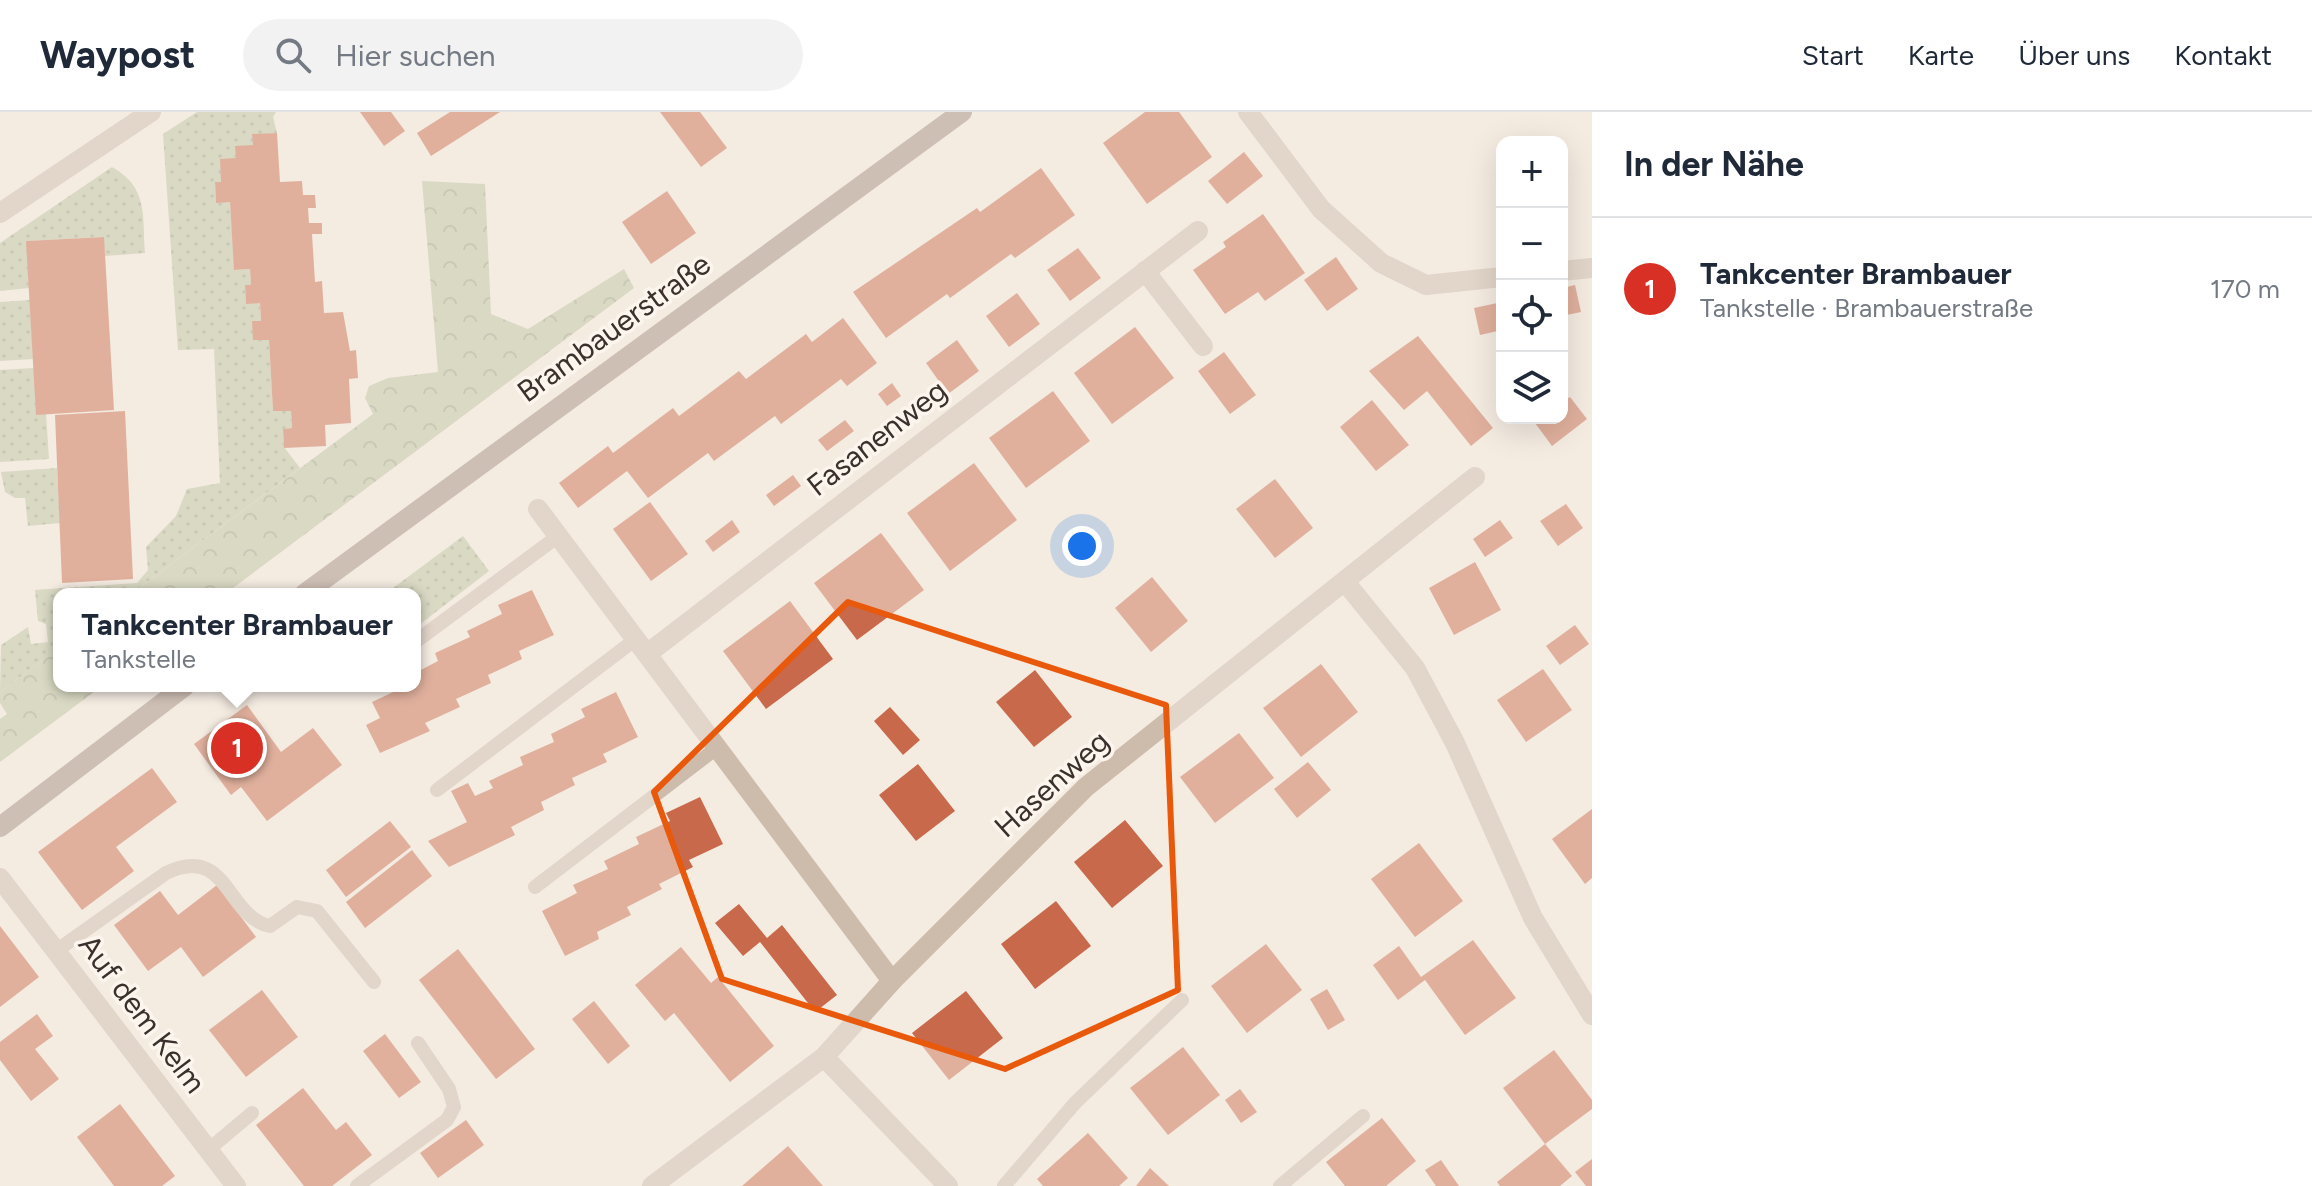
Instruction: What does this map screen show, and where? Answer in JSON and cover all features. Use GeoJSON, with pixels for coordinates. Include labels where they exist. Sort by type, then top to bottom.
{"type":"FeatureCollection","features":[{"type":"Feature","properties":{"kind":"main road","name":"Brambauerstraße"},"geometry":{"type":"LineString","coordinates":[[312,588],[962,112]]}},
{"type":"Feature","properties":{"kind":"main road"},"geometry":{"type":"LineString","coordinates":[[0,827],[177,692]]}},
{"type":"Feature","properties":{"kind":"street"},"geometry":{"type":"LineString","coordinates":[[0,213],[151,112]]}},
{"type":"Feature","properties":{"kind":"street"},"geometry":{"type":"LineString","coordinates":[[1248,112],[1321,209],[1381,263],[1426,285],[1496,278]]}},
{"type":"Feature","properties":{"kind":"street","name":"Fasanenweg"},"geometry":{"type":"LineString","coordinates":[[642,646],[1198,231]]}},
{"type":"Feature","properties":{"kind":"street"},"geometry":{"type":"LineString","coordinates":[[1568,270],[1592,268]]}},
{"type":"Feature","properties":{"kind":"street"},"geometry":{"type":"LineString","coordinates":[[1145,271],[1203,346]]}},
{"type":"Feature","properties":{"kind":"street","name":"Hasenweg"},"geometry":{"type":"LineString","coordinates":[[652,1186],[824,1057],[892,981],[1086,787],[1346,583],[1475,477]]}},
{"type":"Feature","properties":{"kind":"street"},"geometry":{"type":"LineString","coordinates":[[538,509],[892,981]]}},
{"type":"Feature","properties":{"kind":"street"},"geometry":{"type":"LineString","coordinates":[[1346,583],[1415,668],[1455,743],[1533,918],[1592,1015]]}},
{"type":"Feature","properties":{"kind":"street","name":"Auf dem Kelm"},"geometry":{"type":"LineString","coordinates":[[0,878],[236,1186]]}},
{"type":"Feature","properties":{"kind":"street"},"geometry":{"type":"LineString","coordinates":[[824,1057],[948,1186]]}},
{"type":"Feature","properties":{"kind":"lane"},"geometry":{"type":"LineString","coordinates":[[421,638],[557,537]]}},
{"type":"Feature","properties":{"kind":"lane"},"geometry":{"type":"LineString","coordinates":[[437,790],[642,646]]}},
{"type":"Feature","properties":{"kind":"lane"},"geometry":{"type":"LineString","coordinates":[[535,887],[718,747]]}},
{"type":"Feature","properties":{"kind":"lane"},"geometry":{"type":"LineString","coordinates":[[56,951],[166,873],[182,865],[200,865],[216,875],[259,923],[270,926],[297,907],[317,911],[374,982]]}},
{"type":"Feature","properties":{"kind":"lane"},"geometry":{"type":"LineString","coordinates":[[1004,1186],[1075,1103],[1182,1000]]}},
{"type":"Feature","properties":{"kind":"lane"},"geometry":{"type":"LineString","coordinates":[[357,1186],[447,1120],[454,1107],[449,1089],[418,1043]]}},
{"type":"Feature","properties":{"kind":"lane"},"geometry":{"type":"LineString","coordinates":[[208,1150],[252,1113]]}},
{"type":"Feature","properties":{"kind":"lane"},"geometry":{"type":"LineString","coordinates":[[1280,1186],[1363,1116]]}},
{"type":"Feature","properties":{"kind":"highlighted area"},"geometry":{"type":"Polygon","coordinates":[[[848,602],[1166,705],[1178,990],[1005,1069],[722,979],[654,792],[848,602]]]}},
{"type":"Feature","properties":{"kind":"green space"},"geometry":{"type":"Polygon","coordinates":[[[197,112],[276,112],[273,117],[277,133],[253,135],[253,145],[236,158],[221,182],[215,183],[216,202],[230,202],[235,270],[250,269],[251,285],[245,286],[246,303],[260,303],[261,321],[253,340],[269,340],[273,411],[291,411],[292,428],[283,429],[284,447],[300,468],[139,588],[64,588],[137,583],[148,570],[146,547],[176,516],[187,489],[220,483],[214,349],[178,350],[163,134],[197,112]]]}},
{"type":"Feature","properties":{"kind":"green space"},"geometry":{"type":"Polygon","coordinates":[[[112,167],[124,175],[138,194],[143,215],[145,253],[105,256],[103,237],[27,241],[29,288],[0,291],[0,243],[112,167]]]}},
{"type":"Feature","properties":{"kind":"green space"},"geometry":{"type":"Polygon","coordinates":[[[422,181],[485,184],[491,314],[528,329],[624,269],[634,288],[233,588],[139,588],[373,414],[365,398],[369,386],[388,378],[438,372],[422,181]]]}},
{"type":"Feature","properties":{"kind":"green space"},"geometry":{"type":"Polygon","coordinates":[[[30,300],[33,359],[0,361],[0,302],[30,300]]]}},
{"type":"Feature","properties":{"kind":"green space"},"geometry":{"type":"Polygon","coordinates":[[[34,368],[46,414],[49,459],[0,462],[0,370],[34,368]]]}},
{"type":"Feature","properties":{"kind":"green space"},"geometry":{"type":"Polygon","coordinates":[[[57,468],[60,523],[28,526],[25,498],[15,498],[5,492],[1,472],[57,468]]]}},
{"type":"Feature","properties":{"kind":"green space"},"geometry":{"type":"Polygon","coordinates":[[[463,536],[489,571],[421,623],[421,588],[393,588],[463,536]]]}},
{"type":"Feature","properties":{"kind":"green space"},"geometry":{"type":"Polygon","coordinates":[[[53,589],[53,652],[0,692],[1,645],[28,627],[31,644],[48,642],[46,624],[38,621],[35,590],[53,589]]]}},
{"type":"Feature","properties":{"kind":"green space"},"geometry":{"type":"Polygon","coordinates":[[[53,652],[53,692],[94,692],[0,762],[0,719],[7,714],[0,703],[0,692],[53,652]]]}},
{"type":"Feature","properties":{"kind":"building"},"geometry":{"type":"Polygon","coordinates":[[[360,112],[391,112],[405,131],[384,146],[360,112]]]}},
{"type":"Feature","properties":{"kind":"building"},"geometry":{"type":"Polygon","coordinates":[[[450,112],[500,112],[431,156],[417,133],[450,112]]]}},
{"type":"Feature","properties":{"kind":"building"},"geometry":{"type":"Polygon","coordinates":[[[660,112],[700,112],[727,148],[701,167],[660,112]]]}},
{"type":"Feature","properties":{"kind":"building"},"geometry":{"type":"Polygon","coordinates":[[[1145,112],[1179,112],[1212,157],[1147,204],[1103,143],[1145,112]]]}},
{"type":"Feature","properties":{"kind":"building"},"geometry":{"type":"Polygon","coordinates":[[[277,133],[280,182],[302,181],[303,195],[315,195],[316,208],[308,208],[309,223],[322,223],[322,234],[312,234],[315,282],[322,281],[324,313],[343,312],[350,351],[356,350],[358,378],[349,379],[351,423],[325,425],[326,446],[284,448],[283,429],[292,428],[291,411],[273,411],[269,340],[253,340],[252,321],[261,321],[260,303],[246,304],[245,285],[251,285],[250,269],[234,270],[230,202],[216,203],[215,182],[221,182],[220,159],[236,158],[235,146],[253,145],[252,134],[277,133]]]}},
{"type":"Feature","properties":{"kind":"building"},"geometry":{"type":"Polygon","coordinates":[[[1244,152],[1263,176],[1227,204],[1208,181],[1244,152]]]}},
{"type":"Feature","properties":{"kind":"building"},"geometry":{"type":"Polygon","coordinates":[[[1041,168],[1075,215],[1015,258],[1011,254],[950,298],[947,294],[886,338],[853,292],[977,208],[980,212],[1041,168]]]}},
{"type":"Feature","properties":{"kind":"building"},"geometry":{"type":"Polygon","coordinates":[[[667,191],[696,233],[651,264],[622,222],[667,191]]]}},
{"type":"Feature","properties":{"kind":"building"},"geometry":{"type":"Polygon","coordinates":[[[1263,214],[1305,273],[1265,301],[1258,292],[1225,314],[1193,270],[1226,247],[1223,242],[1263,214]]]}},
{"type":"Feature","properties":{"kind":"building"},"geometry":{"type":"Polygon","coordinates":[[[104,237],[114,410],[36,415],[26,241],[104,237]]]}},
{"type":"Feature","properties":{"kind":"building"},"geometry":{"type":"Polygon","coordinates":[[[1078,248],[1101,278],[1070,301],[1047,270],[1078,248]]]}},
{"type":"Feature","properties":{"kind":"building"},"geometry":{"type":"Polygon","coordinates":[[[1336,257],[1358,289],[1327,311],[1304,280],[1336,257]]]}},
{"type":"Feature","properties":{"kind":"building"},"geometry":{"type":"Polygon","coordinates":[[[1575,285],[1581,312],[1568,315],[1568,287],[1575,285]]]}},
{"type":"Feature","properties":{"kind":"building"},"geometry":{"type":"Polygon","coordinates":[[[1017,293],[1040,324],[1009,347],[986,316],[1017,293]]]}},
{"type":"Feature","properties":{"kind":"building"},"geometry":{"type":"Polygon","coordinates":[[[1496,303],[1496,331],[1480,335],[1474,308],[1496,303]]]}},
{"type":"Feature","properties":{"kind":"building"},"geometry":{"type":"Polygon","coordinates":[[[843,318],[877,363],[847,386],[841,379],[781,424],[775,416],[714,461],[708,453],[648,498],[627,471],[578,508],[559,483],[608,446],[613,453],[673,408],[679,416],[739,371],[746,379],[806,334],[812,342],[843,318]]]}},
{"type":"Feature","properties":{"kind":"building"},"geometry":{"type":"Polygon","coordinates":[[[1135,327],[1174,378],[1112,424],[1074,373],[1135,327]]]}},
{"type":"Feature","properties":{"kind":"building"},"geometry":{"type":"Polygon","coordinates":[[[1418,336],[1493,428],[1471,446],[1427,391],[1404,410],[1369,371],[1418,336]]]}},
{"type":"Feature","properties":{"kind":"building"},"geometry":{"type":"Polygon","coordinates":[[[957,340],[979,371],[948,394],[926,363],[957,340]]]}},
{"type":"Feature","properties":{"kind":"building"},"geometry":{"type":"Polygon","coordinates":[[[1224,352],[1256,395],[1230,414],[1198,371],[1224,352]]]}},
{"type":"Feature","properties":{"kind":"building"},"geometry":{"type":"Polygon","coordinates":[[[892,383],[901,396],[887,406],[878,394],[892,383]]]}},
{"type":"Feature","properties":{"kind":"building"},"geometry":{"type":"Polygon","coordinates":[[[1053,391],[1090,441],[1026,488],[989,438],[1053,391]]]}},
{"type":"Feature","properties":{"kind":"building"},"geometry":{"type":"Polygon","coordinates":[[[1568,398],[1587,419],[1552,446],[1536,424],[1568,424],[1568,398]]]}},
{"type":"Feature","properties":{"kind":"building"},"geometry":{"type":"Polygon","coordinates":[[[1372,400],[1409,445],[1376,471],[1340,427],[1372,400]]]}},
{"type":"Feature","properties":{"kind":"building"},"geometry":{"type":"Polygon","coordinates":[[[125,411],[133,579],[62,583],[55,415],[125,411]]]}},
{"type":"Feature","properties":{"kind":"building"},"geometry":{"type":"Polygon","coordinates":[[[845,420],[854,431],[827,451],[818,440],[845,420]]]}},
{"type":"Feature","properties":{"kind":"building"},"geometry":{"type":"Polygon","coordinates":[[[974,463],[1017,520],[950,571],[907,513],[974,463]]]}},
{"type":"Feature","properties":{"kind":"building"},"geometry":{"type":"Polygon","coordinates":[[[793,475],[801,486],[774,506],[766,495],[793,475]]]}},
{"type":"Feature","properties":{"kind":"building"},"geometry":{"type":"Polygon","coordinates":[[[1275,479],[1313,528],[1275,558],[1236,509],[1275,479]]]}},
{"type":"Feature","properties":{"kind":"building"},"geometry":{"type":"Polygon","coordinates":[[[650,502],[688,554],[651,581],[613,529],[650,502]]]}},
{"type":"Feature","properties":{"kind":"building"},"geometry":{"type":"Polygon","coordinates":[[[1566,504],[1583,528],[1558,546],[1540,521],[1566,504]]]}},
{"type":"Feature","properties":{"kind":"building"},"geometry":{"type":"Polygon","coordinates":[[[732,520],[740,532],[713,552],[705,541],[732,520]]]}},
{"type":"Feature","properties":{"kind":"building"},"geometry":{"type":"Polygon","coordinates":[[[1500,520],[1513,538],[1485,557],[1473,539],[1500,520]]]}},
{"type":"Feature","properties":{"kind":"building"},"geometry":{"type":"Polygon","coordinates":[[[881,533],[924,590],[857,640],[814,583],[881,533]]]}},
{"type":"Feature","properties":{"kind":"building"},"geometry":{"type":"Polygon","coordinates":[[[1475,562],[1501,610],[1454,635],[1429,588],[1475,562]]]}},
{"type":"Feature","properties":{"kind":"building"},"geometry":{"type":"Polygon","coordinates":[[[1152,577],[1188,621],[1151,652],[1115,608],[1152,577]]]}},
{"type":"Feature","properties":{"kind":"building"},"geometry":{"type":"Polygon","coordinates":[[[532,590],[554,635],[519,651],[522,659],[488,675],[491,683],[456,699],[460,707],[425,723],[430,731],[380,753],[366,725],[380,718],[372,702],[393,692],[421,692],[421,670],[438,661],[435,653],[470,637],[467,631],[502,614],[498,605],[532,590]]]}},
{"type":"Feature","properties":{"kind":"building"},"geometry":{"type":"Polygon","coordinates":[[[790,601],[833,659],[766,709],[723,651],[790,601]]]}},
{"type":"Feature","properties":{"kind":"building"},"geometry":{"type":"Polygon","coordinates":[[[1575,625],[1589,644],[1560,665],[1546,646],[1575,625]]]}},
{"type":"Feature","properties":{"kind":"building"},"geometry":{"type":"Polygon","coordinates":[[[1321,664],[1358,712],[1301,757],[1263,708],[1321,664]]]}},
{"type":"Feature","properties":{"kind":"building"},"geometry":{"type":"Polygon","coordinates":[[[1543,669],[1572,710],[1526,742],[1497,700],[1543,669]]]}},
{"type":"Feature","properties":{"kind":"building"},"geometry":{"type":"Polygon","coordinates":[[[1035,670],[1072,717],[1034,747],[996,702],[1035,670]]]}},
{"type":"Feature","properties":{"kind":"building"},"geometry":{"type":"Polygon","coordinates":[[[616,692],[638,737],[603,754],[607,762],[572,778],[575,785],[541,802],[544,810],[511,827],[515,835],[449,867],[428,841],[467,822],[451,791],[468,783],[475,796],[493,788],[489,781],[523,765],[520,757],[554,742],[551,734],[585,717],[581,709],[616,692]]]}},
{"type":"Feature","properties":{"kind":"building"},"geometry":{"type":"Polygon","coordinates":[[[247,705],[281,752],[313,728],[342,765],[267,821],[241,787],[231,795],[194,744],[247,705]]]}},
{"type":"Feature","properties":{"kind":"building"},"geometry":{"type":"Polygon","coordinates":[[[890,707],[920,740],[903,755],[874,721],[890,707]]]}},
{"type":"Feature","properties":{"kind":"building"},"geometry":{"type":"Polygon","coordinates":[[[1239,733],[1274,778],[1215,823],[1180,777],[1239,733]]]}},
{"type":"Feature","properties":{"kind":"building"},"geometry":{"type":"Polygon","coordinates":[[[1308,762],[1331,790],[1297,818],[1274,789],[1308,762]]]}},
{"type":"Feature","properties":{"kind":"building"},"geometry":{"type":"Polygon","coordinates":[[[918,764],[955,811],[916,841],[879,795],[918,764]]]}},
{"type":"Feature","properties":{"kind":"building"},"geometry":{"type":"Polygon","coordinates":[[[152,768],[177,802],[116,847],[134,871],[82,910],[38,852],[152,768]]]}},
{"type":"Feature","properties":{"kind":"building"},"geometry":{"type":"Polygon","coordinates":[[[700,797],[723,844],[689,860],[693,867],[659,884],[662,889],[627,907],[631,915],[597,932],[599,939],[565,956],[542,911],[577,893],[573,885],[608,869],[604,861],[639,844],[636,837],[670,821],[666,813],[700,797]]]}},
{"type":"Feature","properties":{"kind":"building"},"geometry":{"type":"Polygon","coordinates":[[[1592,809],[1592,878],[1585,884],[1552,839],[1592,809]]]}},
{"type":"Feature","properties":{"kind":"building"},"geometry":{"type":"Polygon","coordinates":[[[1125,820],[1163,866],[1112,908],[1074,862],[1125,820]]]}},
{"type":"Feature","properties":{"kind":"building"},"geometry":{"type":"Polygon","coordinates":[[[390,821],[411,847],[346,897],[326,870],[390,821]]]}},
{"type":"Feature","properties":{"kind":"building"},"geometry":{"type":"Polygon","coordinates":[[[1419,843],[1463,901],[1415,937],[1371,879],[1419,843]]]}},
{"type":"Feature","properties":{"kind":"building"},"geometry":{"type":"Polygon","coordinates":[[[412,850],[432,876],[365,928],[346,902],[412,850]]]}},
{"type":"Feature","properties":{"kind":"building"},"geometry":{"type":"Polygon","coordinates":[[[217,885],[256,937],[203,977],[181,947],[148,971],[114,925],[160,891],[178,915],[217,885]]]}},
{"type":"Feature","properties":{"kind":"building"},"geometry":{"type":"Polygon","coordinates":[[[1056,901],[1091,946],[1035,989],[1001,944],[1056,901]]]}},
{"type":"Feature","properties":{"kind":"building"},"geometry":{"type":"Polygon","coordinates":[[[739,904],[767,938],[782,925],[837,995],[815,1012],[760,942],[743,956],[715,923],[739,904]]]}},
{"type":"Feature","properties":{"kind":"building"},"geometry":{"type":"Polygon","coordinates":[[[0,926],[39,977],[0,1007],[0,926]]]}},
{"type":"Feature","properties":{"kind":"building"},"geometry":{"type":"Polygon","coordinates":[[[1473,940],[1516,998],[1465,1035],[1425,980],[1398,1000],[1373,965],[1399,946],[1421,977],[1473,940]]]}},
{"type":"Feature","properties":{"kind":"building"},"geometry":{"type":"Polygon","coordinates":[[[1266,944],[1302,990],[1247,1033],[1211,986],[1266,944]]]}},
{"type":"Feature","properties":{"kind":"building"},"geometry":{"type":"Polygon","coordinates":[[[681,947],[711,983],[718,977],[774,1046],[730,1082],[674,1013],[665,1021],[635,985],[681,947]]]}},
{"type":"Feature","properties":{"kind":"building"},"geometry":{"type":"Polygon","coordinates":[[[458,949],[535,1049],[496,1079],[419,980],[458,949]]]}},
{"type":"Feature","properties":{"kind":"building"},"geometry":{"type":"Polygon","coordinates":[[[1327,989],[1345,1020],[1328,1030],[1310,999],[1327,989]]]}},
{"type":"Feature","properties":{"kind":"building"},"geometry":{"type":"Polygon","coordinates":[[[262,990],[298,1037],[246,1077],[209,1030],[262,990]]]}},
{"type":"Feature","properties":{"kind":"building"},"geometry":{"type":"Polygon","coordinates":[[[966,991],[1003,1038],[949,1080],[912,1033],[966,991]]]}},
{"type":"Feature","properties":{"kind":"building"},"geometry":{"type":"Polygon","coordinates":[[[594,1001],[630,1046],[608,1064],[572,1019],[594,1001]]]}},
{"type":"Feature","properties":{"kind":"building"},"geometry":{"type":"Polygon","coordinates":[[[37,1014],[53,1036],[35,1049],[59,1079],[31,1101],[0,1060],[0,1042],[37,1014]]]}},
{"type":"Feature","properties":{"kind":"building"},"geometry":{"type":"Polygon","coordinates":[[[385,1034],[421,1082],[399,1098],[363,1051],[385,1034]]]}},
{"type":"Feature","properties":{"kind":"building"},"geometry":{"type":"Polygon","coordinates":[[[1183,1047],[1220,1095],[1168,1135],[1130,1088],[1183,1047]]]}},
{"type":"Feature","properties":{"kind":"building"},"geometry":{"type":"Polygon","coordinates":[[[1554,1050],[1592,1100],[1592,1109],[1545,1144],[1503,1088],[1554,1050]]]}},
{"type":"Feature","properties":{"kind":"building"},"geometry":{"type":"Polygon","coordinates":[[[303,1088],[336,1130],[346,1122],[372,1155],[332,1186],[304,1186],[256,1125],[303,1088]]]}},
{"type":"Feature","properties":{"kind":"building"},"geometry":{"type":"Polygon","coordinates":[[[1240,1089],[1257,1112],[1241,1123],[1225,1100],[1240,1089]]]}},
{"type":"Feature","properties":{"kind":"building"},"geometry":{"type":"Polygon","coordinates":[[[120,1104],[175,1176],[162,1186],[114,1186],[77,1137],[120,1104]]]}},
{"type":"Feature","properties":{"kind":"building"},"geometry":{"type":"Polygon","coordinates":[[[1382,1118],[1416,1161],[1386,1186],[1345,1186],[1326,1162],[1382,1118]]]}},
{"type":"Feature","properties":{"kind":"building"},"geometry":{"type":"Polygon","coordinates":[[[466,1120],[484,1145],[438,1178],[420,1153],[466,1120]]]}},
{"type":"Feature","properties":{"kind":"building"},"geometry":{"type":"Polygon","coordinates":[[[1088,1133],[1128,1178],[1119,1186],[1043,1186],[1037,1179],[1088,1133]]]}},
{"type":"Feature","properties":{"kind":"building"},"geometry":{"type":"Polygon","coordinates":[[[1545,1144],[1572,1176],[1560,1186],[1500,1186],[1497,1182],[1545,1144]]]}},
{"type":"Feature","properties":{"kind":"building"},"geometry":{"type":"Polygon","coordinates":[[[788,1146],[823,1186],[742,1186],[788,1146]]]}},
{"type":"Feature","properties":{"kind":"building"},"geometry":{"type":"Polygon","coordinates":[[[1592,1159],[1592,1186],[1586,1186],[1575,1172],[1592,1159]]]}},
{"type":"Feature","properties":{"kind":"building"},"geometry":{"type":"Polygon","coordinates":[[[1441,1160],[1459,1186],[1436,1186],[1425,1170],[1441,1160]]]}},
{"type":"Feature","properties":{"kind":"building"},"geometry":{"type":"Polygon","coordinates":[[[1150,1168],[1169,1186],[1136,1186],[1150,1168]]]}},
{"type":"Feature","properties":{"kind":"place","name":"Tankcenter Brambauer"},"geometry":{"type":"Point","coordinates":[237,748]}}]}
